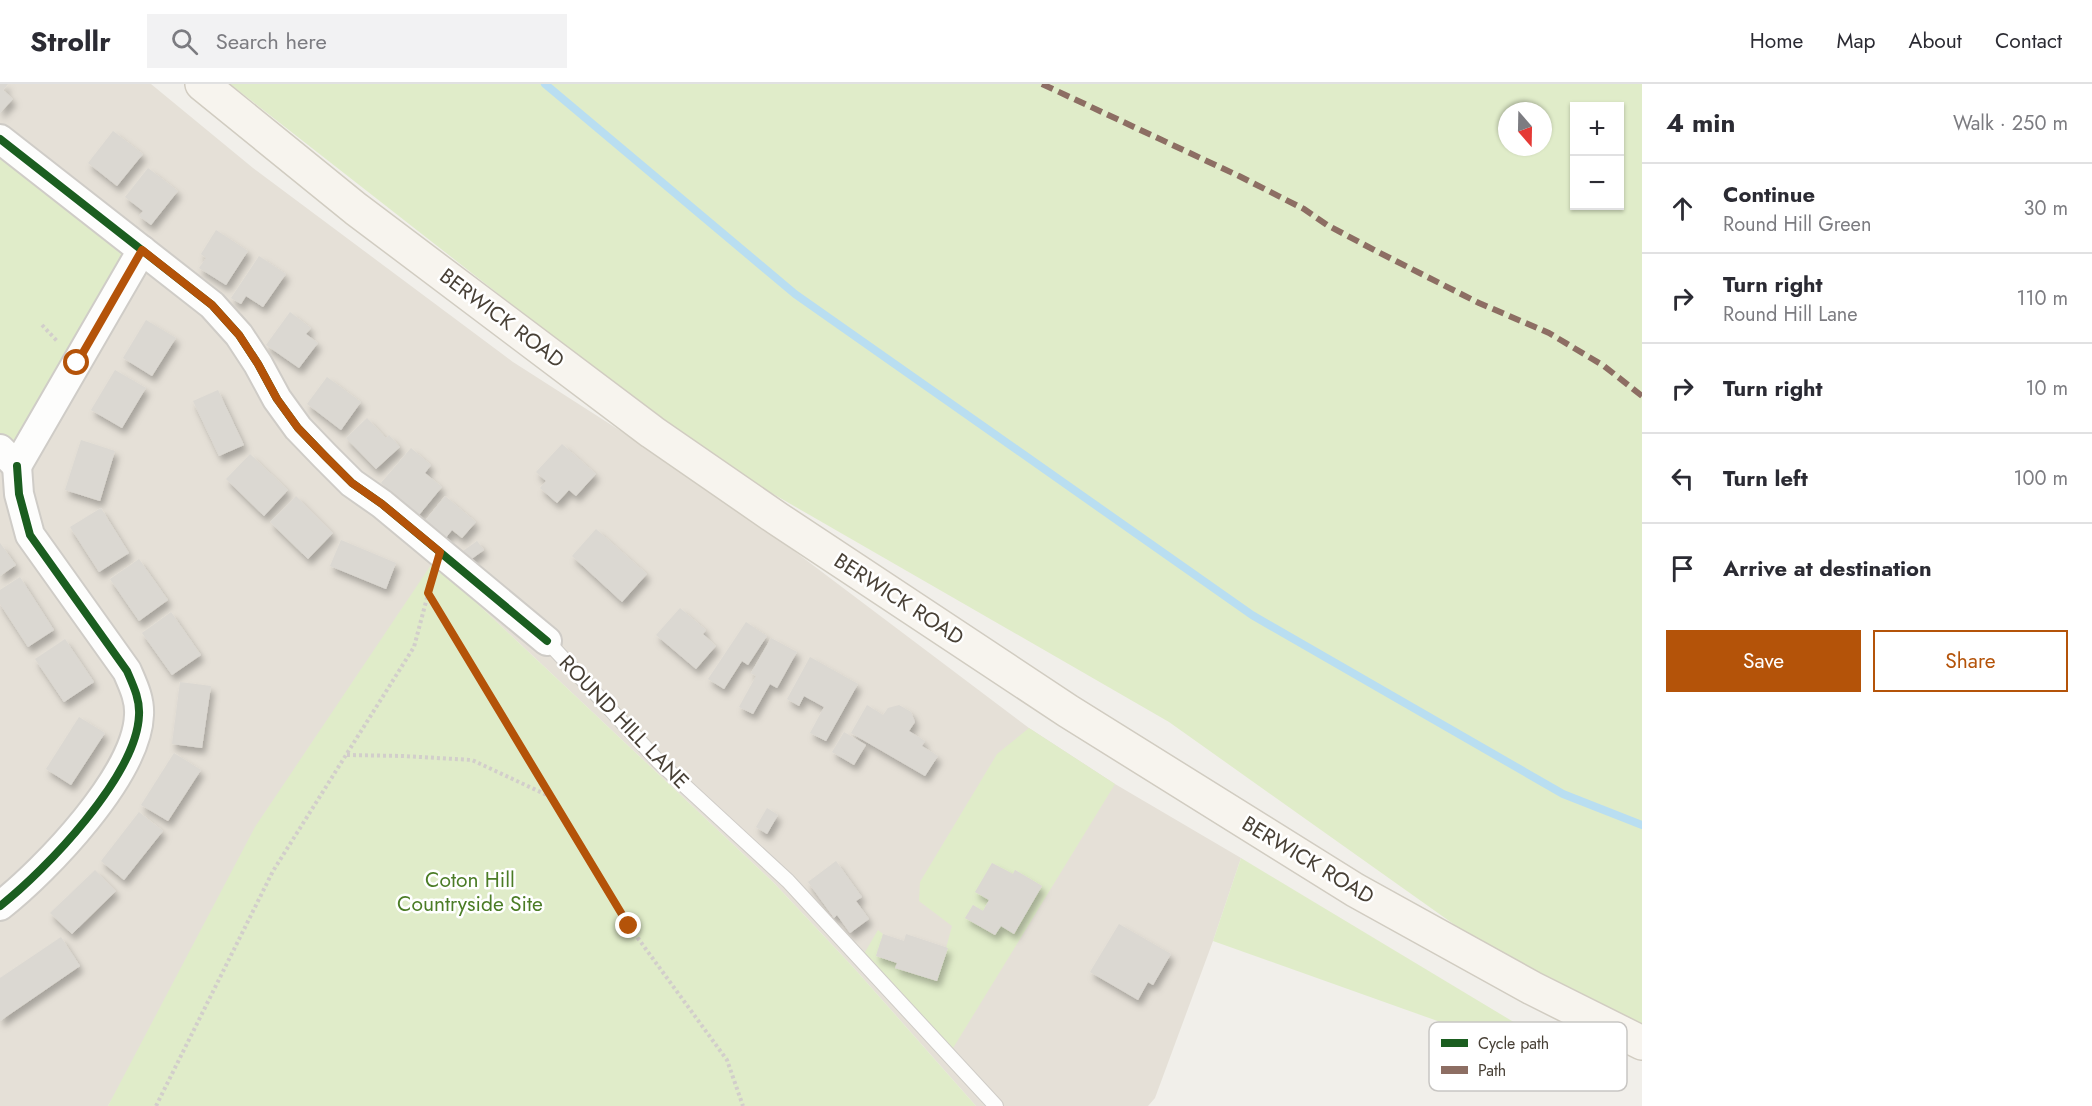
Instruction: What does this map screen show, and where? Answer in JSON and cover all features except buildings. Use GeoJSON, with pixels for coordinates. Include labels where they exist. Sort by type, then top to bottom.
{"type":"FeatureCollection","features":[{"type":"Feature","properties":{"kind":"main road","name":"BERWICK ROAD"},"geometry":{"type":"LineString","coordinates":[[202,84],[356,209],[652,432],[778,519],[1078,717],[1345,884],[1532,988],[1600,1022]]}},
{"type":"Feature","properties":{"kind":"main road","name":"BERWICK ROAD"},"geometry":{"type":"LineString","coordinates":[[1627,1036],[1642,1043]]}},
{"type":"Feature","properties":{"kind":"street","name":"ROUND HILL LANE"},"geometry":{"type":"LineString","coordinates":[[0,139],[212,305],[239,335],[277,399],[298,428],[325,456],[352,483],[382,504],[547,641]]}},
{"type":"Feature","properties":{"kind":"street"},"geometry":{"type":"LineString","coordinates":[[0,906],[41,871],[69,842],[93,812],[125,760],[134,740],[140,716],[137,694],[127,671],[30,535],[9,458],[142,250]]}},
{"type":"Feature","properties":{"kind":"lane","name":"ROUND HILL LANE"},"geometry":{"type":"LineString","coordinates":[[547,641],[658,761],[788,881],[996,1106]]}},
{"type":"Feature","properties":{"kind":"path"},"geometry":{"type":"LineString","coordinates":[[156,1106],[273,871],[414,647],[440,552]]}},
{"type":"Feature","properties":{"kind":"path"},"geometry":{"type":"LineString","coordinates":[[428,593],[629,926],[727,1060],[743,1106]]}},
{"type":"Feature","properties":{"kind":"path"},"geometry":{"type":"LineString","coordinates":[[346,755],[472,760],[551,797]]}},
{"type":"Feature","properties":{"kind":"shaded area"},"geometry":{"type":"Polygon","coordinates":[[[0,84],[151,84],[253,168],[513,362],[716,492],[1029,728],[1115,784],[1241,858],[1155,1098],[1148,1106],[976,1106],[854,968],[773,882],[433,562],[108,1106],[0,1106],[0,84]]]}},
{"type":"Feature","properties":{"kind":"green space"},"geometry":{"type":"Polygon","coordinates":[[[230,84],[1642,84],[1642,1030],[1528,977],[1169,722],[702,453],[230,84]]]}},
{"type":"Feature","properties":{"kind":"green space"},"geometry":{"type":"Polygon","coordinates":[[[0,139],[142,250],[17,466],[0,449],[0,139]]]}},
{"type":"Feature","properties":{"kind":"green space","name":"Coton Hill Countryside Site"},"geometry":{"type":"Polygon","coordinates":[[[433,562],[773,882],[854,968],[976,1106],[108,1106],[255,827],[433,562]]]}},
{"type":"Feature","properties":{"kind":"green space"},"geometry":{"type":"Polygon","coordinates":[[[1029,728],[1115,784],[950,1053],[862,957],[878,930],[883,934],[876,956],[897,963],[895,968],[937,981],[952,926],[919,901],[920,882],[997,754],[1029,728]],[[992,863],[976,892],[989,900],[983,911],[973,905],[965,918],[995,935],[1001,926],[1014,934],[1042,886],[1015,870],[1013,874],[992,863]]]}},
{"type":"Feature","properties":{"kind":"green space"},"geometry":{"type":"Polygon","coordinates":[[[1241,858],[1514,1022],[1440,1022],[1213,941],[1241,858]]]}},
{"type":"Feature","properties":{"kind":"waterway"},"geometry":{"type":"LineString","coordinates":[[545,84],[795,294],[1252,615],[1563,794],[1642,825]]}},
{"type":"Feature","properties":{"kind":"marked path"},"geometry":{"type":"LineString","coordinates":[[1042,84],[1239,176],[1304,209],[1327,225],[1378,252],[1479,303],[1549,333],[1604,366],[1642,396]]}},
{"type":"Feature","properties":{"kind":"cycle path"},"geometry":{"type":"LineString","coordinates":[[0,139],[212,305],[239,335],[277,399],[298,428],[325,456],[352,483],[382,504],[547,641]]}},
{"type":"Feature","properties":{"kind":"cycle path"},"geometry":{"type":"LineString","coordinates":[[0,906],[41,869],[86,820],[123,765],[134,739],[139,715],[137,698],[127,671],[30,535],[19,494],[17,466]]}},
{"type":"Feature","properties":{"kind":"route"},"geometry":{"type":"LineString","coordinates":[[77,363],[142,250],[212,305],[239,335],[277,399],[298,428],[352,483],[382,504],[440,552],[428,593],[629,926]]}}]}
